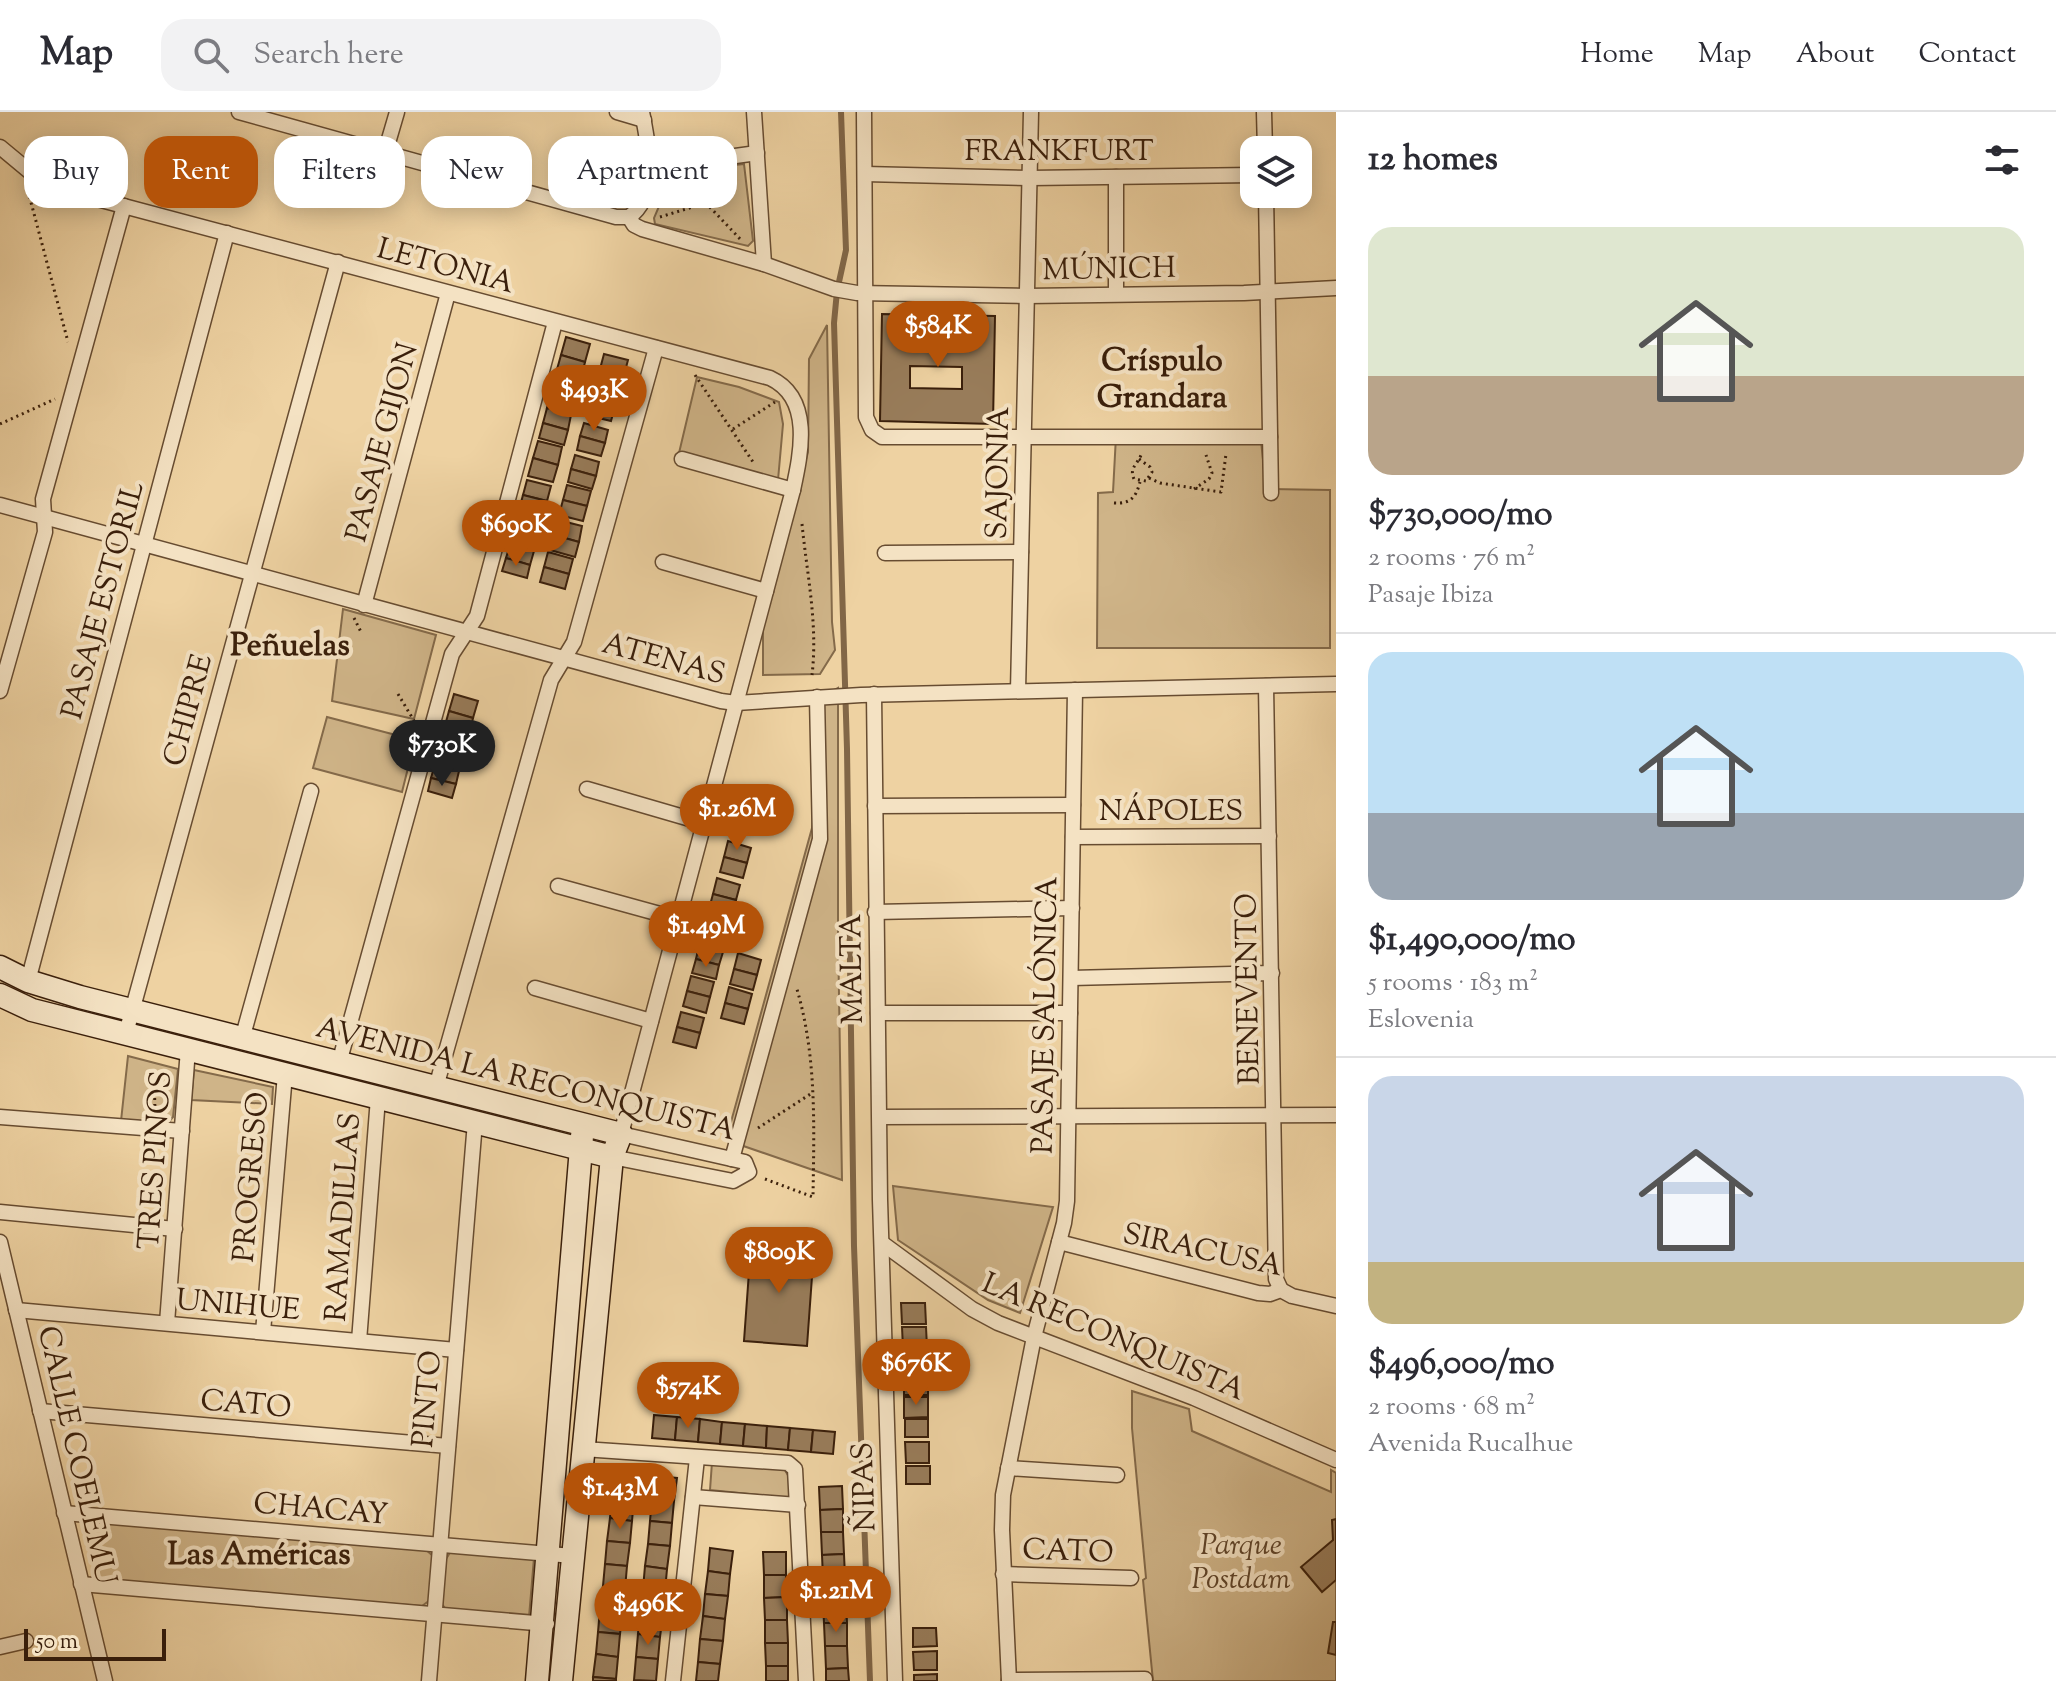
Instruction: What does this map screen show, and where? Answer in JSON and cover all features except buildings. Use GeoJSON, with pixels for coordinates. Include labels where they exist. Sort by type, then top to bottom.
{"type":"FeatureCollection","features":[{"type":"Feature","properties":{"kind":"street","name":"MÚNICH"},"geometry":{"type":"LineString","coordinates":[[239,112],[324,136]]}},
{"type":"Feature","properties":{"kind":"street"},"geometry":{"type":"LineString","coordinates":[[390,136],[397,112]]}},
{"type":"Feature","properties":{"kind":"street"},"geometry":{"type":"LineString","coordinates":[[617,112],[643,116],[645,136]]}},
{"type":"Feature","properties":{"kind":"street"},"geometry":{"type":"LineString","coordinates":[[754,112],[753,153],[764,264]]}},
{"type":"Feature","properties":{"kind":"street"},"geometry":{"type":"LineString","coordinates":[[864,112],[861,293],[866,417],[872,430],[882,437],[1270,437]]}},
{"type":"Feature","properties":{"kind":"street","name":"SAJONIA"},"geometry":{"type":"LineString","coordinates":[[1018,691],[1031,112]]}},
{"type":"Feature","properties":{"kind":"street"},"geometry":{"type":"LineString","coordinates":[[1264,112],[1265,136]]}},
{"type":"Feature","properties":{"kind":"street","name":"LETONIA"},"geometry":{"type":"LineString","coordinates":[[0,147],[24,167]]}},
{"type":"Feature","properties":{"kind":"street"},"geometry":{"type":"LineString","coordinates":[[737,155],[753,153]]}},
{"type":"Feature","properties":{"kind":"street","name":"MÚNICH"},"geometry":{"type":"LineString","coordinates":[[405,159],[616,217],[629,217],[634,225],[642,229],[764,264],[834,289],[861,293],[1027,296],[1244,293],[1336,288]]}},
{"type":"Feature","properties":{"kind":"street","name":"FRANKFURT"},"geometry":{"type":"LineString","coordinates":[[865,174],[1030,178],[1240,175]]}},
{"type":"Feature","properties":{"kind":"street"},"geometry":{"type":"LineString","coordinates":[[1116,177],[1116,294]]}},
{"type":"Feature","properties":{"kind":"street","name":"LETONIA"},"geometry":{"type":"LineString","coordinates":[[128,207],[770,378],[784,386],[796,402],[800,451],[793,490],[621,1134]]}},
{"type":"Feature","properties":{"kind":"street"},"geometry":{"type":"LineString","coordinates":[[0,691],[45,532],[43,499],[123,208]]}},
{"type":"Feature","properties":{"kind":"street"},"geometry":{"type":"LineString","coordinates":[[629,217],[637,208]]}},
{"type":"Feature","properties":{"kind":"street"},"geometry":{"type":"LineString","coordinates":[[1266,208],[1271,493]]}},
{"type":"Feature","properties":{"kind":"street","name":"PASAJE ESTORIL"},"geometry":{"type":"LineString","coordinates":[[28,981],[227,233]]}},
{"type":"Feature","properties":{"kind":"street","name":"CHIPRE"},"geometry":{"type":"LineString","coordinates":[[126,1033],[338,262]]}},
{"type":"Feature","properties":{"kind":"street","name":"PASAJE GIJON"},"geometry":{"type":"LineString","coordinates":[[364,605],[448,293]]}},
{"type":"Feature","properties":{"kind":"street"},"geometry":{"type":"LineString","coordinates":[[339,1063],[452,654],[477,616],[555,322]]}},
{"type":"Feature","properties":{"kind":"street"},"geometry":{"type":"LineString","coordinates":[[436,1087],[551,680],[574,642],[656,348]]}},
{"type":"Feature","properties":{"kind":"street"},"geometry":{"type":"LineString","coordinates":[[682,459],[793,490]]}},
{"type":"Feature","properties":{"kind":"street","name":"ATENAS"},"geometry":{"type":"LineString","coordinates":[[0,505],[721,701],[736,703],[868,694],[1336,684]]}},
{"type":"Feature","properties":{"kind":"street"},"geometry":{"type":"LineString","coordinates":[[885,553],[1021,552]]}},
{"type":"Feature","properties":{"kind":"street"},"geometry":{"type":"LineString","coordinates":[[663,562],[766,591]]}},
{"type":"Feature","properties":{"kind":"street","name":"BENEVENTO"},"geometry":{"type":"LineString","coordinates":[[1266,686],[1276,1115],[1276,1279],[1281,1290]]}},
{"type":"Feature","properties":{"kind":"street","name":"PASAJE SALÓNICA"},"geometry":{"type":"LineString","coordinates":[[1009,1680],[1002,1514],[1034,1337],[1067,1201],[1075,690]]}},
{"type":"Feature","properties":{"kind":"street","name":"MALTA"},"geometry":{"type":"LineString","coordinates":[[868,694],[875,806],[882,1243]]}},
{"type":"Feature","properties":{"kind":"street"},"geometry":{"type":"LineString","coordinates":[[732,1159],[822,826],[817,697]]}},
{"type":"Feature","properties":{"kind":"street"},"geometry":{"type":"LineString","coordinates":[[587,789],[704,823]]}},
{"type":"Feature","properties":{"kind":"street"},"geometry":{"type":"LineString","coordinates":[[242,1039],[311,791]]}},
{"type":"Feature","properties":{"kind":"street"},"geometry":{"type":"LineString","coordinates":[[875,806],[1073,805]]}},
{"type":"Feature","properties":{"kind":"street","name":"NÁPOLES"},"geometry":{"type":"LineString","coordinates":[[1073,837],[1269,836]]}},
{"type":"Feature","properties":{"kind":"street"},"geometry":{"type":"LineString","coordinates":[[558,886],[678,919]]}},
{"type":"Feature","properties":{"kind":"street"},"geometry":{"type":"LineString","coordinates":[[875,912],[1072,908]]}},
{"type":"Feature","properties":{"kind":"street","name":"AVENIDA LA RECONQUISTA"},"geometry":{"type":"LineString","coordinates":[[0,967],[28,981],[242,1039],[745,1162],[749,1172],[733,1181],[581,1150],[11,1005],[0,995]]}},
{"type":"Feature","properties":{"kind":"street"},"geometry":{"type":"LineString","coordinates":[[1071,978],[1272,973]]}},
{"type":"Feature","properties":{"kind":"street"},"geometry":{"type":"LineString","coordinates":[[535,988],[651,1021]]}},
{"type":"Feature","properties":{"kind":"street"},"geometry":{"type":"LineString","coordinates":[[878,1013],[1070,1013]]}},
{"type":"Feature","properties":{"kind":"street","name":"TRES PINOS"},"geometry":{"type":"LineString","coordinates":[[167,1323],[188,1049]]}},
{"type":"Feature","properties":{"kind":"street","name":"PROGRESO"},"geometry":{"type":"LineString","coordinates":[[263,1332],[285,1074]]}},
{"type":"Feature","properties":{"kind":"street","name":"RAMADILLAS"},"geometry":{"type":"LineString","coordinates":[[359,1341],[378,1098]]}},
{"type":"Feature","properties":{"kind":"street"},"geometry":{"type":"LineString","coordinates":[[880,1117],[1336,1115]]}},
{"type":"Feature","properties":{"kind":"street"},"geometry":{"type":"LineString","coordinates":[[0,1117],[182,1131]]}},
{"type":"Feature","properties":{"kind":"street","name":"PINTO"},"geometry":{"type":"LineString","coordinates":[[429,1681],[475,1122]]}},
{"type":"Feature","properties":{"kind":"street"},"geometry":{"type":"LineString","coordinates":[[561,1681],[550,1554],[584,1124]]}},
{"type":"Feature","properties":{"kind":"street"},"geometry":{"type":"LineString","coordinates":[[537,1681],[573,1556],[612,1157],[621,1134]]}},
{"type":"Feature","properties":{"kind":"street"},"geometry":{"type":"LineString","coordinates":[[0,1212],[175,1229]]}},
{"type":"Feature","properties":{"kind":"street","name":"CALLE COELEMU"},"geometry":{"type":"LineString","coordinates":[[0,1242],[105,1681]]}},
{"type":"Feature","properties":{"kind":"street","name":"SIRACUSA"},"geometry":{"type":"LineString","coordinates":[[1059,1242],[1258,1293],[1270,1294],[1281,1290],[1292,1296],[1336,1306]]}},
{"type":"Feature","properties":{"kind":"street","name":"LA RECONQUISTA"},"geometry":{"type":"LineString","coordinates":[[882,1243],[972,1309],[1034,1337],[1194,1398],[1336,1460]]}},
{"type":"Feature","properties":{"kind":"street","name":"ÑIPAS"},"geometry":{"type":"LineString","coordinates":[[882,1243],[895,1681]]}},
{"type":"Feature","properties":{"kind":"street","name":"UNIHUE"},"geometry":{"type":"LineString","coordinates":[[16,1310],[456,1350]]}},
{"type":"Feature","properties":{"kind":"street","name":"CATO"},"geometry":{"type":"LineString","coordinates":[[40,1411],[448,1446]]}},
{"type":"Feature","properties":{"kind":"street"},"geometry":{"type":"LineString","coordinates":[[583,1449],[788,1463],[795,1469],[806,1681]]}},
{"type":"Feature","properties":{"kind":"street"},"geometry":{"type":"LineString","coordinates":[[673,1681],[697,1458]]}},
{"type":"Feature","properties":{"kind":"street"},"geometry":{"type":"LineString","coordinates":[[1008,1468],[1117,1475]]}},
{"type":"Feature","properties":{"kind":"street"},"geometry":{"type":"LineString","coordinates":[[693,1497],[798,1505]]}},
{"type":"Feature","properties":{"kind":"street","name":"CHACAY"},"geometry":{"type":"LineString","coordinates":[[64,1513],[573,1556]]}},
{"type":"Feature","properties":{"kind":"street","name":"CATO"},"geometry":{"type":"LineString","coordinates":[[1003,1574],[1131,1578]]}},
{"type":"Feature","properties":{"kind":"street"},"geometry":{"type":"LineString","coordinates":[[81,1584],[555,1625]]}},
{"type":"Feature","properties":{"kind":"street"},"geometry":{"type":"LineString","coordinates":[[0,1647],[26,1641]]}},
{"type":"Feature","properties":{"kind":"street"},"geometry":{"type":"LineString","coordinates":[[1009,1680],[1145,1679]]}},
{"type":"Feature","properties":{"kind":"path"},"geometry":{"type":"LineString","coordinates":[[737,170],[753,153]]}},
{"type":"Feature","properties":{"kind":"path"},"geometry":{"type":"LineString","coordinates":[[0,424],[75,384],[32,208]]}},
{"type":"Feature","properties":{"kind":"path"},"geometry":{"type":"LineString","coordinates":[[629,217],[649,221],[690,208]]}},
{"type":"Feature","properties":{"kind":"path"},"geometry":{"type":"LineString","coordinates":[[711,208],[764,264]]}},
{"type":"Feature","properties":{"kind":"path"},"geometry":{"type":"LineString","coordinates":[[694,374],[759,472]]}},
{"type":"Feature","properties":{"kind":"path"},"geometry":{"type":"LineString","coordinates":[[733,429],[779,400]]}},
{"type":"Feature","properties":{"kind":"path"},"geometry":{"type":"LineString","coordinates":[[1140,482],[1134,479],[1132,467],[1139,459],[1148,437]]}},
{"type":"Feature","properties":{"kind":"path"},"geometry":{"type":"LineString","coordinates":[[1149,478],[1160,483],[1221,492],[1227,457],[1225,442]]}},
{"type":"Feature","properties":{"kind":"path"},"geometry":{"type":"LineString","coordinates":[[1194,489],[1209,479],[1212,473],[1200,445]]}},
{"type":"Feature","properties":{"kind":"path"},"geometry":{"type":"LineString","coordinates":[[1114,503],[1123,504],[1131,500],[1140,482],[1149,478],[1152,472],[1150,467],[1139,459]]}},
{"type":"Feature","properties":{"kind":"path"},"geometry":{"type":"LineString","coordinates":[[802,515],[816,646],[812,675]]}},
{"type":"Feature","properties":{"kind":"path"},"geometry":{"type":"LineString","coordinates":[[348,607],[362,634]]}},
{"type":"Feature","properties":{"kind":"path"},"geometry":{"type":"LineString","coordinates":[[398,694],[416,724]]}},
{"type":"Feature","properties":{"kind":"path"},"geometry":{"type":"LineString","coordinates":[[749,1172],[813,1197],[811,1055],[806,1019],[787,960]]}},
{"type":"Feature","properties":{"kind":"path"},"geometry":{"type":"LineString","coordinates":[[155,1129],[154,1073],[186,1076]]}},
{"type":"Feature","properties":{"kind":"path"},"geometry":{"type":"LineString","coordinates":[[738,1140],[812,1092]]}},
{"type":"Feature","properties":{"kind":"green space"},"geometry":{"type":"Polygon","coordinates":[[[744,164],[753,241],[748,246],[655,224],[658,208],[737,208],[737,165],[744,164]]]}},
{"type":"Feature","properties":{"kind":"green space"},"geometry":{"type":"Polygon","coordinates":[[[827,325],[835,650],[820,674],[763,675],[763,626],[808,452],[809,359],[827,325]]]}},
{"type":"Feature","properties":{"kind":"green space"},"geometry":{"type":"Polygon","coordinates":[[[697,377],[739,387],[779,402],[783,424],[778,480],[679,453],[697,377]]]}},
{"type":"Feature","properties":{"kind":"green space"},"geometry":{"type":"Polygon","coordinates":[[[1260,431],[1266,489],[1330,490],[1330,648],[1097,648],[1098,493],[1113,492],[1116,436],[1260,431]]]}},
{"type":"Feature","properties":{"kind":"green space"},"geometry":{"type":"Polygon","coordinates":[[[343,609],[436,635],[414,719],[332,701],[343,609]]]}},
{"type":"Feature","properties":{"kind":"green space"},"geometry":{"type":"Polygon","coordinates":[[[838,688],[842,1180],[726,1140],[812,828],[822,706],[827,694],[838,688]]]}},
{"type":"Feature","properties":{"kind":"green space"},"geometry":{"type":"Polygon","coordinates":[[[327,717],[415,740],[402,792],[313,768],[327,717]]]}},
{"type":"Feature","properties":{"kind":"green space"},"geometry":{"type":"Polygon","coordinates":[[[128,1056],[178,1069],[173,1117],[167,1124],[121,1121],[128,1056]]]}},
{"type":"Feature","properties":{"kind":"green space"},"geometry":{"type":"Polygon","coordinates":[[[194,1070],[273,1087],[272,1104],[191,1100],[194,1070]]]}},
{"type":"Feature","properties":{"kind":"green space"},"geometry":{"type":"Polygon","coordinates":[[[893,1186],[1053,1207],[1020,1313],[988,1300],[898,1240],[893,1186]]]}},
{"type":"Feature","properties":{"kind":"green space","name":"Parque Postdam"},"geometry":{"type":"Polygon","coordinates":[[[1132,1391],[1189,1409],[1192,1431],[1331,1492],[1331,1470],[1336,1473],[1336,1681],[1153,1681],[1143,1580],[1146,1578],[1132,1428],[1132,1391]]]}},
{"type":"Feature","properties":{"kind":"green space"},"geometry":{"type":"Polygon","coordinates":[[[712,1462],[783,1467],[789,1477],[790,1498],[710,1490],[712,1462]]]}},
{"type":"Feature","properties":{"kind":"green space"},"geometry":{"type":"Polygon","coordinates":[[[85,1521],[425,1549],[433,1556],[430,1600],[422,1606],[100,1581],[85,1521]]]}},
{"type":"Feature","properties":{"kind":"green space"},"geometry":{"type":"Polygon","coordinates":[[[451,1551],[534,1558],[529,1617],[447,1611],[442,1604],[446,1559],[451,1551]]]}},
{"type":"Feature","properties":{"kind":"waterway"},"geometry":{"type":"LineString","coordinates":[[841,112],[846,250],[834,323],[847,749],[854,1246],[870,1681]]}},
{"type":"Feature","properties":{"kind":"district","name":"Críspulo Grandara"},"geometry":{"type":"Point","coordinates":[1162,378]}},
{"type":"Feature","properties":{"kind":"district","name":"Peñuelas"},"geometry":{"type":"Point","coordinates":[290,644]}},
{"type":"Feature","properties":{"kind":"district","name":"Las Américas"},"geometry":{"type":"Point","coordinates":[259,1553]}}]}
